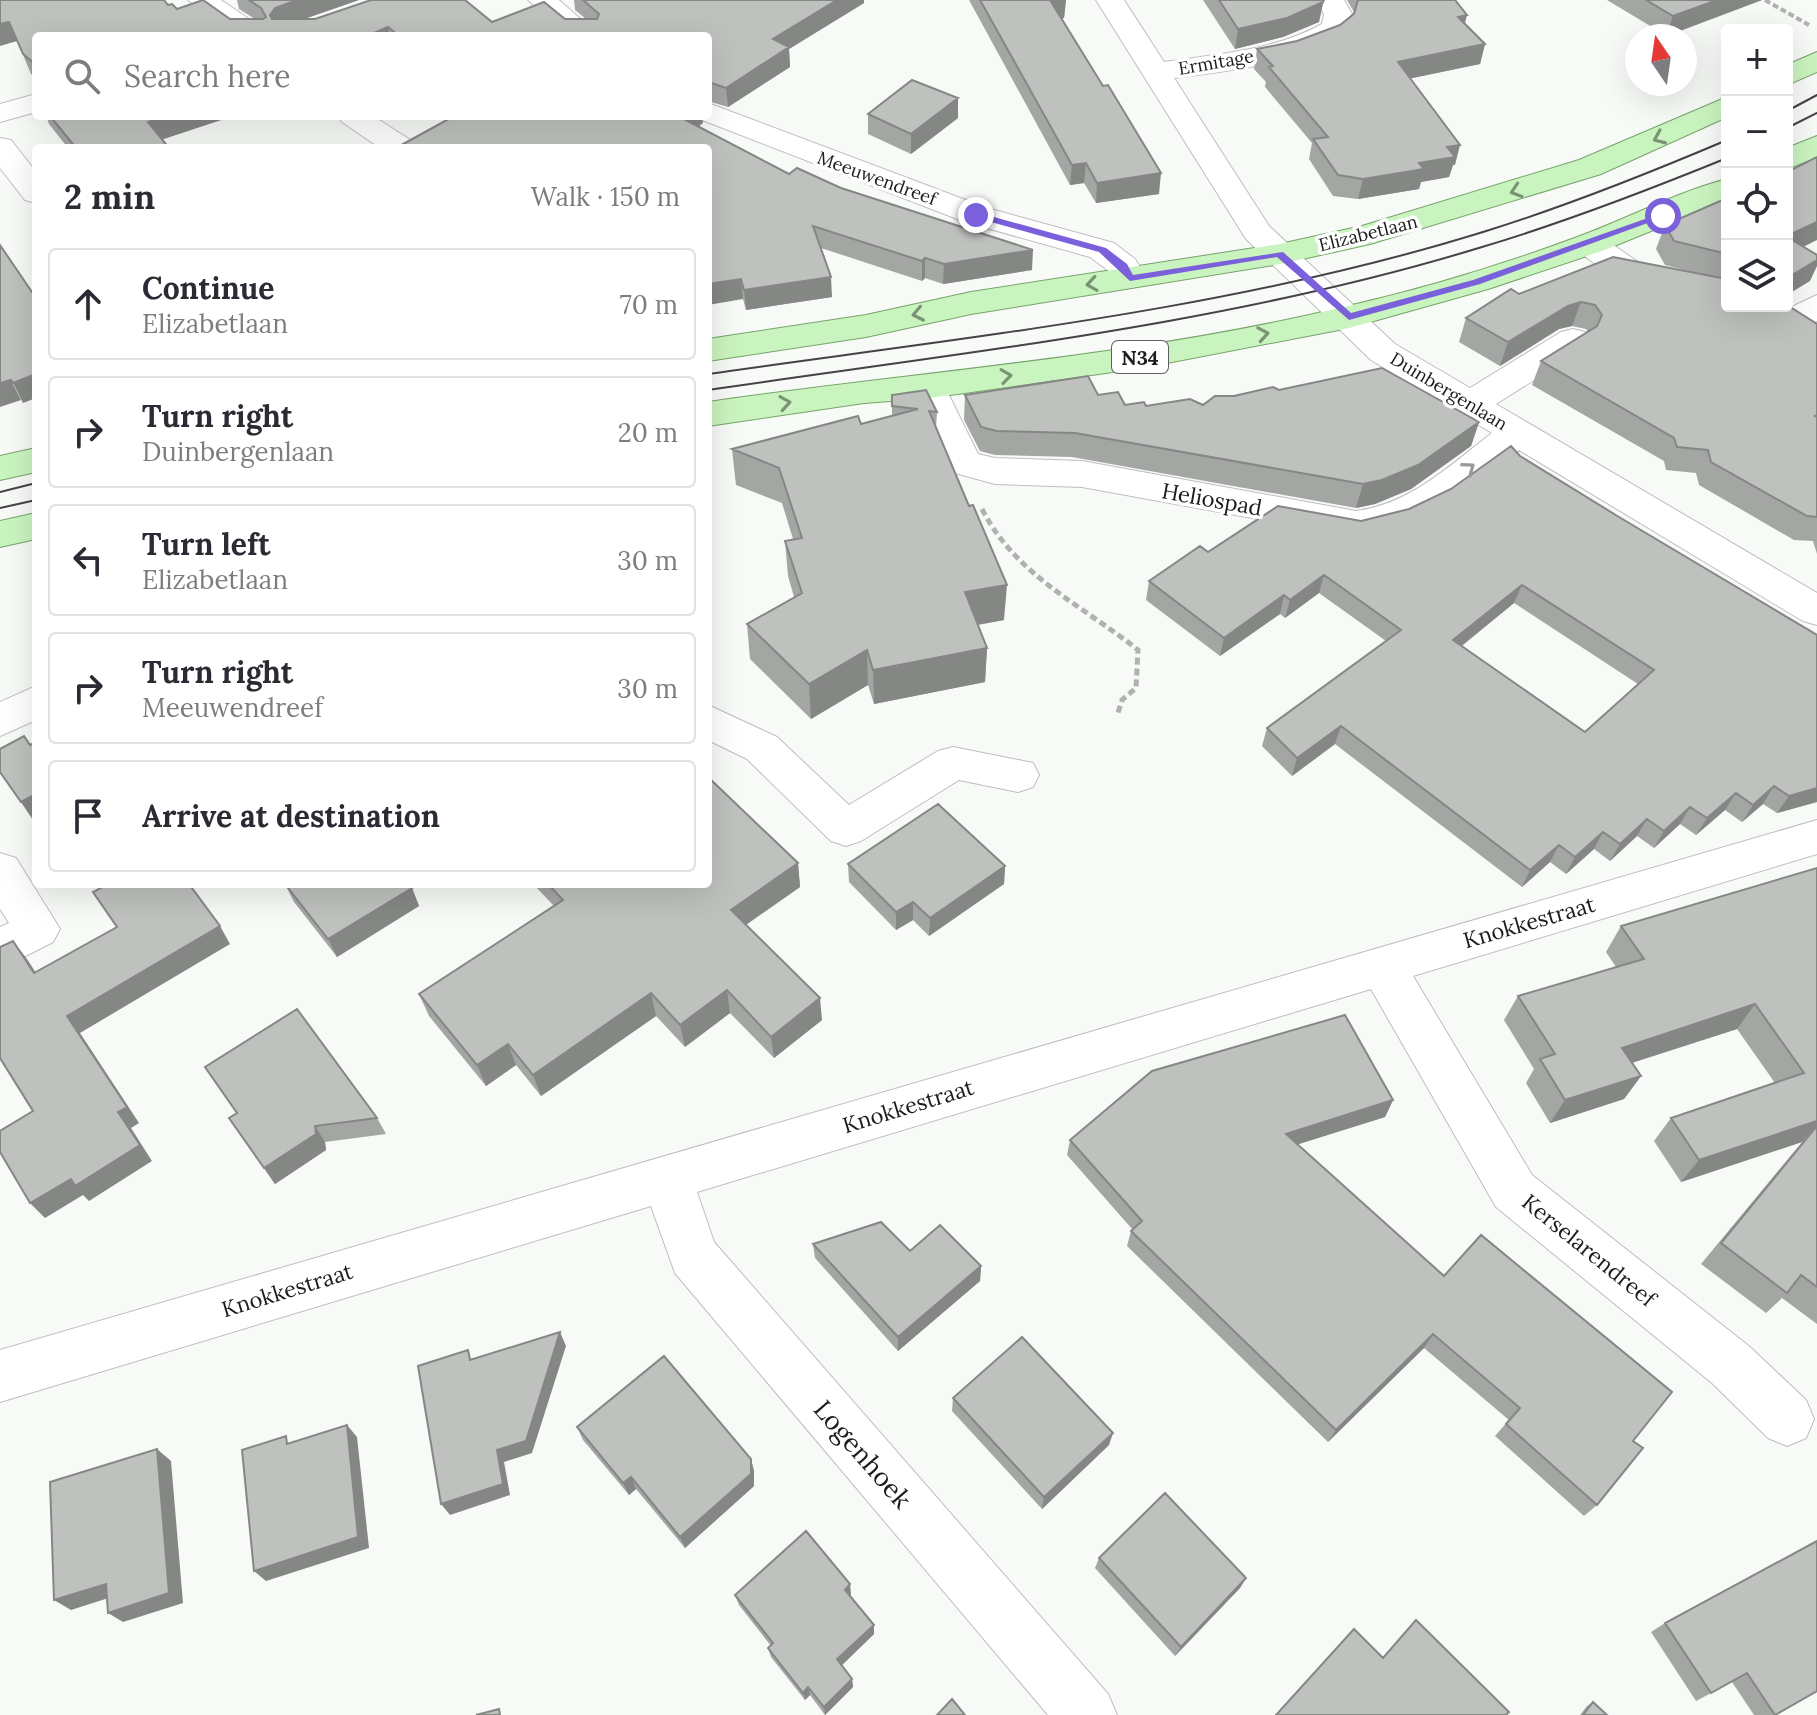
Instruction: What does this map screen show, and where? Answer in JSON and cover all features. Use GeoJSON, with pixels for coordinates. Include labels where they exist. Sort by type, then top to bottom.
{"type":"FeatureCollection","features":[{"type":"Feature","properties":{"kind":"main road"},"geometry":{"type":"LineString","coordinates":[[1793,73],[1817,61]]}},
{"type":"Feature","properties":{"kind":"main road","name":"Elizabetlaan"},"geometry":{"type":"LineString","coordinates":[[712,349],[866,326],[971,303],[1280,254],[1370,234],[1590,167],[1721,109]]}},
{"type":"Feature","properties":{"kind":"main road"},"geometry":{"type":"LineString","coordinates":[[1793,157],[1817,145]]}},
{"type":"Feature","properties":{"kind":"main road","name":"N34"},"geometry":{"type":"LineString","coordinates":[[712,413],[864,391],[929,387],[1141,357],[1349,317],[1476,282],[1590,244],[1721,191]]}},
{"type":"Feature","properties":{"kind":"main road"},"geometry":{"type":"LineString","coordinates":[[0,468],[32,461]]}},
{"type":"Feature","properties":{"kind":"main road"},"geometry":{"type":"LineString","coordinates":[[0,534],[32,527]]}},
{"type":"Feature","properties":{"kind":"street"},"geometry":{"type":"LineString","coordinates":[[202,0],[249,32]]}},
{"type":"Feature","properties":{"kind":"street"},"geometry":{"type":"LineString","coordinates":[[542,0],[581,32]]}},
{"type":"Feature","properties":{"kind":"street","name":"Duinbergenlaan"},"geometry":{"type":"LineString","coordinates":[[1110,0],[1257,232],[1383,352],[1817,611]]}},
{"type":"Feature","properties":{"kind":"street","name":"Ermitage"},"geometry":{"type":"LineString","coordinates":[[1156,72],[1294,47],[1319,39],[1335,28],[1338,14],[1330,0]]}},
{"type":"Feature","properties":{"kind":"street"},"geometry":{"type":"LineString","coordinates":[[0,113],[32,104]]}},
{"type":"Feature","properties":{"kind":"street","name":"Meeuwendreef"},"geometry":{"type":"LineString","coordinates":[[712,114],[976,215],[1102,250],[1123,266],[1130,278]]}},
{"type":"Feature","properties":{"kind":"street"},"geometry":{"type":"LineString","coordinates":[[359,120],[395,144]]}},
{"type":"Feature","properties":{"kind":"street"},"geometry":{"type":"LineString","coordinates":[[0,147],[32,188]]}},
{"type":"Feature","properties":{"kind":"street"},"geometry":{"type":"LineString","coordinates":[[1590,244],[1627,269],[1721,292]]}},
{"type":"Feature","properties":{"kind":"street"},"geometry":{"type":"LineString","coordinates":[[1470,404],[1573,340]]}},
{"type":"Feature","properties":{"kind":"street"},"geometry":{"type":"LineString","coordinates":[[929,387],[964,463]]}},
{"type":"Feature","properties":{"kind":"street","name":"Heliospad"},"geometry":{"type":"LineString","coordinates":[[964,463],[995,471],[1082,474],[1356,524],[1379,523],[1421,503],[1517,433]]}},
{"type":"Feature","properties":{"kind":"street"},"geometry":{"type":"LineString","coordinates":[[0,720],[32,704]]}},
{"type":"Feature","properties":{"kind":"street"},"geometry":{"type":"LineString","coordinates":[[712,723],[762,748],[846,829],[953,763],[1018,775]]}},
{"type":"Feature","properties":{"kind":"street","name":"Knokkestraat"},"geometry":{"type":"LineString","coordinates":[[0,1376],[1817,837]]}},
{"type":"Feature","properties":{"kind":"street"},"geometry":{"type":"LineString","coordinates":[[0,871],[37,929],[0,950]]}},
{"type":"Feature","properties":{"kind":"street","name":"Kerselarendreef"},"geometry":{"type":"LineString","coordinates":[[1382,965],[1514,1191],[1731,1365],[1787,1419]]}},
{"type":"Feature","properties":{"kind":"street","name":"Logenhoek"},"geometry":{"type":"LineString","coordinates":[[667,1177],[693,1256],[1087,1715]]}},
{"type":"Feature","properties":{"kind":"path"},"geometry":{"type":"LineString","coordinates":[[1765,0],[1817,30]]}},
{"type":"Feature","properties":{"kind":"path"},"geometry":{"type":"LineString","coordinates":[[964,463],[984,514],[1008,552],[1040,581],[1116,631],[1138,650],[1136,688],[1122,700],[1117,716]]}},
{"type":"Feature","properties":{"kind":"building"},"geometry":{"type":"Polygon","coordinates":[[[0,0],[164,0],[177,9],[203,0],[230,19],[263,19],[266,17],[261,8],[249,0],[297,0],[275,8],[270,15],[272,19],[315,19],[371,0],[465,0],[492,22],[544,2],[565,19],[597,19],[599,14],[583,0],[837,0],[773,39],[789,47],[726,88],[712,83],[712,32],[394,32],[388,27],[376,32],[32,32],[32,62],[23,54],[9,22],[0,24],[0,0]]]}},
{"type":"Feature","properties":{"kind":"building"},"geometry":{"type":"Polygon","coordinates":[[[980,0],[1050,0],[1103,86],[1108,85],[1161,173],[1097,183],[1086,163],[1072,165],[980,0]]]}},
{"type":"Feature","properties":{"kind":"building"},"geometry":{"type":"Polygon","coordinates":[[[1219,0],[1324,0],[1287,18],[1238,29],[1219,0]]]}},
{"type":"Feature","properties":{"kind":"building"},"geometry":{"type":"Polygon","coordinates":[[[1358,0],[1455,0],[1467,15],[1458,17],[1485,44],[1398,62],[1460,145],[1447,147],[1455,157],[1419,163],[1424,169],[1363,179],[1338,175],[1313,139],[1328,137],[1257,49],[1297,41],[1340,25],[1354,14],[1358,0]]]}},
{"type":"Feature","properties":{"kind":"building"},"geometry":{"type":"Polygon","coordinates":[[[1646,0],[1717,0],[1673,16],[1646,0]]]}},
{"type":"Feature","properties":{"kind":"building"},"geometry":{"type":"Polygon","coordinates":[[[912,80],[958,98],[911,134],[868,114],[912,80]]]}},
{"type":"Feature","properties":{"kind":"building"},"geometry":{"type":"Polygon","coordinates":[[[53,120],[154,120],[148,122],[166,144],[73,144],[53,120]]]}},
{"type":"Feature","properties":{"kind":"building"},"geometry":{"type":"Polygon","coordinates":[[[447,120],[686,120],[789,174],[797,168],[841,188],[1033,250],[944,264],[925,258],[922,261],[813,226],[831,277],[744,290],[741,279],[712,283],[712,144],[403,144],[447,120]]]}},
{"type":"Feature","properties":{"kind":"building"},"geometry":{"type":"Polygon","coordinates":[[[1817,157],[1817,222],[1793,233],[1793,169],[1817,157]]]}},
{"type":"Feature","properties":{"kind":"building"},"geometry":{"type":"Polygon","coordinates":[[[1721,201],[1721,253],[1674,241],[1665,225],[1721,201]]]}},
{"type":"Feature","properties":{"kind":"building"},"geometry":{"type":"Polygon","coordinates":[[[1793,241],[1817,255],[1817,260],[1793,274],[1793,241]]]}},
{"type":"Feature","properties":{"kind":"building"},"geometry":{"type":"Polygon","coordinates":[[[0,245],[32,292],[32,376],[13,383],[11,380],[0,383],[0,245]]]}},
{"type":"Feature","properties":{"kind":"building"},"geometry":{"type":"Polygon","coordinates":[[[1613,257],[1721,278],[1721,312],[1793,312],[1793,309],[1817,324],[1817,517],[1807,516],[1711,462],[1708,450],[1677,447],[1674,438],[1541,361],[1597,326],[1602,315],[1595,305],[1581,302],[1568,306],[1508,342],[1466,318],[1511,289],[1519,294],[1613,257]]]}},
{"type":"Feature","properties":{"kind":"building"},"geometry":{"type":"Polygon","coordinates":[[[1382,368],[1479,422],[1418,465],[1382,480],[1363,484],[1075,433],[997,431],[981,427],[965,395],[1088,376],[1098,395],[1118,392],[1125,405],[1144,402],[1146,406],[1190,399],[1203,405],[1215,396],[1234,396],[1273,387],[1279,390],[1382,368]]]}},
{"type":"Feature","properties":{"kind":"building"},"geometry":{"type":"Polygon","coordinates":[[[926,390],[937,412],[929,411],[1007,585],[965,592],[987,648],[873,670],[867,650],[809,684],[747,624],[802,593],[785,541],[802,538],[779,468],[732,449],[858,416],[861,424],[918,409],[892,406],[892,395],[926,390]]]}},
{"type":"Feature","properties":{"kind":"building"},"geometry":{"type":"Polygon","coordinates":[[[1511,446],[1520,456],[1817,635],[1817,788],[1789,796],[1774,786],[1753,805],[1736,793],[1707,818],[1690,807],[1664,831],[1647,819],[1620,844],[1603,832],[1575,857],[1559,845],[1530,870],[1341,726],[1297,758],[1267,728],[1401,630],[1324,575],[1290,600],[1284,595],[1224,638],[1149,581],[1200,546],[1208,552],[1278,506],[1361,521],[1409,509],[1451,489],[1511,446]],[[1522,585],[1453,640],[1585,732],[1654,670],[1522,585]]]}},
{"type":"Feature","properties":{"kind":"building"},"geometry":{"type":"Polygon","coordinates":[[[24,736],[32,744],[32,796],[21,802],[0,772],[0,749],[24,736]]]}},
{"type":"Feature","properties":{"kind":"building"},"geometry":{"type":"Polygon","coordinates":[[[712,781],[798,863],[731,910],[820,998],[771,1037],[727,990],[680,1025],[651,993],[533,1075],[508,1044],[477,1065],[419,994],[563,900],[552,888],[712,888],[712,781]]]}},
{"type":"Feature","properties":{"kind":"building"},"geometry":{"type":"Polygon","coordinates":[[[938,804],[1005,866],[930,918],[913,902],[896,912],[848,864],[938,804]]]}},
{"type":"Feature","properties":{"kind":"building"},"geometry":{"type":"Polygon","coordinates":[[[1817,868],[1817,1121],[1699,1160],[1671,1118],[1804,1073],[1755,1004],[1622,1048],[1641,1076],[1565,1100],[1540,1059],[1555,1054],[1518,996],[1644,959],[1621,926],[1817,868]]]}},
{"type":"Feature","properties":{"kind":"building"},"geometry":{"type":"Polygon","coordinates":[[[100,888],[192,888],[220,926],[67,1016],[127,1107],[118,1112],[140,1145],[75,1186],[71,1179],[30,1203],[0,1152],[0,1131],[33,1111],[0,1058],[0,947],[13,941],[34,973],[117,927],[93,892],[100,888]]]}},
{"type":"Feature","properties":{"kind":"building"},"geometry":{"type":"Polygon","coordinates":[[[288,888],[412,888],[328,939],[288,888]]]}},
{"type":"Feature","properties":{"kind":"building"},"geometry":{"type":"Polygon","coordinates":[[[297,1009],[377,1118],[315,1126],[316,1134],[264,1168],[229,1118],[237,1113],[205,1067],[297,1009]]]}},
{"type":"Feature","properties":{"kind":"building"},"geometry":{"type":"Polygon","coordinates":[[[1345,1015],[1393,1100],[1286,1134],[1444,1276],[1481,1235],[1672,1392],[1633,1441],[1643,1448],[1597,1505],[1506,1424],[1520,1408],[1433,1334],[1336,1430],[1131,1231],[1142,1221],[1070,1140],[1152,1071],[1345,1015]]]}},
{"type":"Feature","properties":{"kind":"building"},"geometry":{"type":"Polygon","coordinates":[[[1817,1126],[1817,1287],[1801,1275],[1787,1293],[1721,1243],[1817,1126]]]}},
{"type":"Feature","properties":{"kind":"building"},"geometry":{"type":"Polygon","coordinates":[[[881,1222],[910,1251],[940,1225],[981,1266],[898,1337],[813,1244],[881,1222]]]}},
{"type":"Feature","properties":{"kind":"building"},"geometry":{"type":"Polygon","coordinates":[[[560,1332],[526,1441],[497,1450],[503,1484],[441,1504],[418,1366],[468,1350],[470,1360],[560,1332]]]}},
{"type":"Feature","properties":{"kind":"building"},"geometry":{"type":"Polygon","coordinates":[[[1022,1337],[1113,1433],[1044,1497],[953,1398],[1022,1337]]]}},
{"type":"Feature","properties":{"kind":"building"},"geometry":{"type":"Polygon","coordinates":[[[664,1356],[751,1459],[751,1474],[680,1537],[631,1477],[623,1483],[577,1427],[664,1356]]]}},
{"type":"Feature","properties":{"kind":"building"},"geometry":{"type":"Polygon","coordinates":[[[347,1425],[358,1537],[254,1571],[242,1450],[286,1436],[287,1444],[347,1425]]]}},
{"type":"Feature","properties":{"kind":"building"},"geometry":{"type":"Polygon","coordinates":[[[157,1449],[169,1593],[108,1613],[106,1584],[54,1600],[50,1482],[157,1449]]]}},
{"type":"Feature","properties":{"kind":"building"},"geometry":{"type":"Polygon","coordinates":[[[1165,1493],[1246,1578],[1181,1647],[1099,1558],[1165,1493]]]}},
{"type":"Feature","properties":{"kind":"building"},"geometry":{"type":"Polygon","coordinates":[[[806,1531],[850,1584],[845,1590],[874,1625],[837,1659],[852,1679],[824,1707],[808,1687],[803,1693],[768,1648],[773,1643],[735,1595],[806,1531]]]}},
{"type":"Feature","properties":{"kind":"building"},"geometry":{"type":"Polygon","coordinates":[[[1817,1541],[1817,1691],[1775,1715],[1747,1673],[1711,1693],[1665,1623],[1817,1541]]]}},
{"type":"Feature","properties":{"kind":"building"},"geometry":{"type":"Polygon","coordinates":[[[1416,1620],[1509,1712],[1506,1715],[1276,1715],[1354,1629],[1383,1658],[1416,1620]]]}},
{"type":"Feature","properties":{"kind":"building"},"geometry":{"type":"Polygon","coordinates":[[[952,1699],[965,1715],[937,1715],[952,1699]]]}},
{"type":"Feature","properties":{"kind":"building"},"geometry":{"type":"Polygon","coordinates":[[[1593,1702],[1607,1715],[1583,1715],[1593,1702]]]}},
{"type":"Feature","properties":{"kind":"building"},"geometry":{"type":"Polygon","coordinates":[[[499,1709],[500,1715],[476,1715],[499,1709]]]}},
{"type":"Feature","properties":{"kind":"tram line"},"geometry":{"type":"LineString","coordinates":[[1793,108],[1817,95]]}},
{"type":"Feature","properties":{"kind":"tram line"},"geometry":{"type":"LineString","coordinates":[[1793,125],[1817,113]]}},
{"type":"Feature","properties":{"kind":"tram line"},"geometry":{"type":"LineString","coordinates":[[712,373],[1098,318],[1292,282],[1388,259],[1514,222],[1721,142]]}},
{"type":"Feature","properties":{"kind":"tram line"},"geometry":{"type":"LineString","coordinates":[[712,389],[1098,333],[1292,296],[1388,274],[1513,237],[1606,206],[1721,160]]}},
{"type":"Feature","properties":{"kind":"tram line"},"geometry":{"type":"LineString","coordinates":[[0,492],[32,484]]}},
{"type":"Feature","properties":{"kind":"tram line"},"geometry":{"type":"LineString","coordinates":[[0,508],[32,501]]}},
{"type":"Feature","properties":{"kind":"route"},"geometry":{"type":"LineString","coordinates":[[976,215],[1102,250],[1123,266],[1130,278],[1280,254],[1349,317],[1476,282],[1663,216]]}}]}
